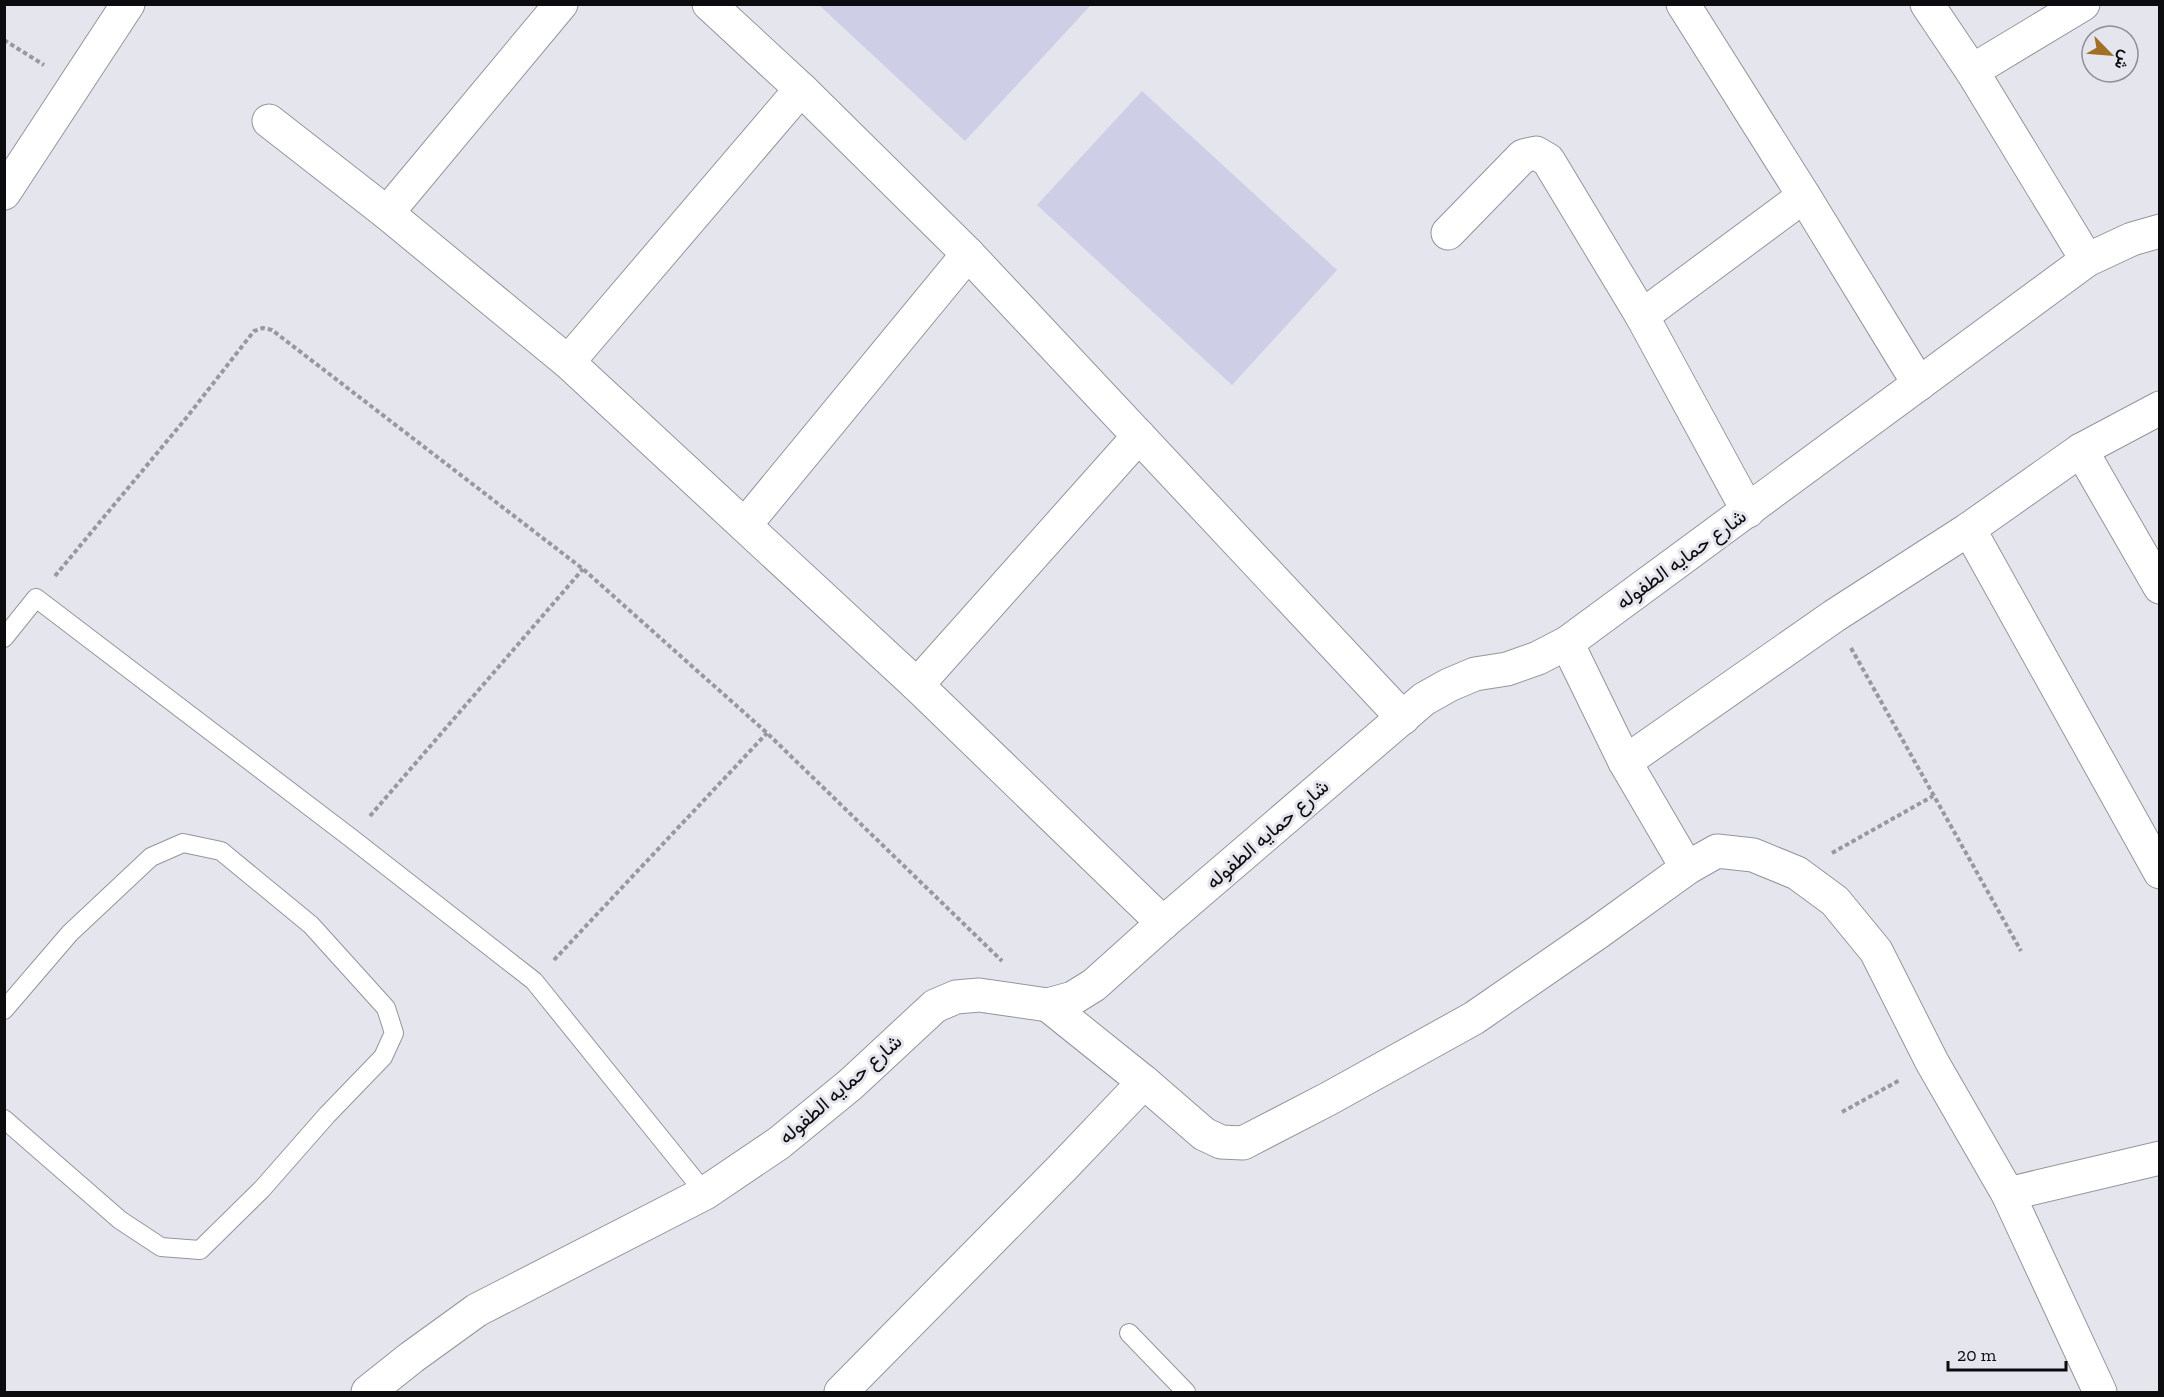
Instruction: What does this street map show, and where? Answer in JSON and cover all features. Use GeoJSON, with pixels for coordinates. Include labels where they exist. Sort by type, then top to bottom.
{"type":"FeatureCollection","features":[{"type":"Feature","properties":{"kind":"street"},"geometry":{"type":"LineString","coordinates":[[4,193],[128,4]]}},
{"type":"Feature","properties":{"kind":"street"},"geometry":{"type":"LineString","coordinates":[[387,213],[561,4]]}},
{"type":"Feature","properties":{"kind":"street"},"geometry":{"type":"LineString","coordinates":[[709,4],[801,89],[968,254],[1402,718]]}},
{"type":"Feature","properties":{"kind":"street"},"geometry":{"type":"LineString","coordinates":[[1683,4],[1919,384]]}},
{"type":"Feature","properties":{"kind":"street"},"geometry":{"type":"LineString","coordinates":[[1927,4],[1972,71],[2087,260]]}},
{"type":"Feature","properties":{"kind":"street"},"geometry":{"type":"LineString","coordinates":[[1972,71],[2083,4]]}},
{"type":"Feature","properties":{"kind":"street"},"geometry":{"type":"LineString","coordinates":[[568,362],[801,89]]}},
{"type":"Feature","properties":{"kind":"street"},"geometry":{"type":"LineString","coordinates":[[269,121],[387,213],[568,362],[917,686],[1162,923]]}},
{"type":"Feature","properties":{"kind":"street"},"geometry":{"type":"LineString","coordinates":[[1448,234],[1523,156],[1536,153],[1548,160],[1642,316],[1748,510]]}},
{"type":"Feature","properties":{"kind":"street"},"geometry":{"type":"LineString","coordinates":[[1642,316],[1804,196]]}},
{"type":"Feature","properties":{"kind":"street","name":"شارع حمايه الطفوله"},"geometry":{"type":"LineString","coordinates":[[368,1392],[477,1310],[705,1193],[779,1143],[851,1084],[935,1006],[956,997],[979,995],[1048,1005],[1073,998],[1094,985],[1162,923],[1424,699],[1475,674],[1507,669],[1538,658],[1567,643],[2087,260],[2132,239],[2160,231]]}},
{"type":"Feature","properties":{"kind":"street"},"geometry":{"type":"LineString","coordinates":[[745,525],[968,254]]}},
{"type":"Feature","properties":{"kind":"street"},"geometry":{"type":"LineString","coordinates":[[1625,762],[1834,616],[1969,529],[2080,450],[2160,408]]}},
{"type":"Feature","properties":{"kind":"street"},"geometry":{"type":"LineString","coordinates":[[917,686],[1139,436]]}},
{"type":"Feature","properties":{"kind":"street"},"geometry":{"type":"LineString","coordinates":[[2080,450],[2160,586]]}},
{"type":"Feature","properties":{"kind":"street"},"geometry":{"type":"LineString","coordinates":[[1969,529],[2160,872]]}},
{"type":"Feature","properties":{"kind":"street"},"geometry":{"type":"LineString","coordinates":[[1567,643],[1625,762],[1687,868]]}},
{"type":"Feature","properties":{"kind":"street"},"geometry":{"type":"LineString","coordinates":[[1048,1005],[1144,1082],[1204,1134],[1221,1142],[1243,1143],[1474,1018],[1687,868],[1717,851],[1753,855],[1797,873],[1835,901],[1876,951],[1932,1062],[2008,1194],[2100,1392]]}},
{"type":"Feature","properties":{"kind":"street"},"geometry":{"type":"LineString","coordinates":[[841,1392],[1064,1167],[1144,1082]]}},
{"type":"Feature","properties":{"kind":"street"},"geometry":{"type":"LineString","coordinates":[[2008,1194],[2160,1158]]}},
{"type":"Feature","properties":{"kind":"lane"},"geometry":{"type":"LineString","coordinates":[[4,638],[36,598],[534,981],[705,1193]]}},
{"type":"Feature","properties":{"kind":"lane"},"geometry":{"type":"LineString","coordinates":[[4,1010],[70,933],[151,857],[183,843],[221,851],[311,925],[386,1008],[394,1033],[383,1057],[327,1115],[262,1189],[200,1250],[161,1247],[120,1220],[4,1119]]}},
{"type":"Feature","properties":{"kind":"lane"},"geometry":{"type":"LineString","coordinates":[[1129,1333],[1186,1392]]}},
{"type":"Feature","properties":{"kind":"path"},"geometry":{"type":"LineString","coordinates":[[4,40],[75,85]]}},
{"type":"Feature","properties":{"kind":"path"},"geometry":{"type":"LineString","coordinates":[[36,598],[187,417],[254,331],[263,328],[272,330],[583,568],[766,733],[1005,964]]}},
{"type":"Feature","properties":{"kind":"path"},"geometry":{"type":"LineString","coordinates":[[351,838],[583,568]]}},
{"type":"Feature","properties":{"kind":"path"},"geometry":{"type":"LineString","coordinates":[[1834,616],[2021,951]]}},
{"type":"Feature","properties":{"kind":"path"},"geometry":{"type":"LineString","coordinates":[[534,981],[766,733]]}},
{"type":"Feature","properties":{"kind":"path"},"geometry":{"type":"LineString","coordinates":[[1797,873],[1933,796]]}},
{"type":"Feature","properties":{"kind":"path"},"geometry":{"type":"LineString","coordinates":[[1842,1112],[1932,1062]]}},
{"type":"Feature","properties":{"kind":"shaded area"},"geometry":{"type":"Polygon","coordinates":[[[819,5],[1091,5],[965,141],[819,5]]]}},
{"type":"Feature","properties":{"kind":"shaded area"},"geometry":{"type":"Polygon","coordinates":[[[1142,91],[1337,270],[1232,385],[1037,205],[1142,91]]]}}]}
